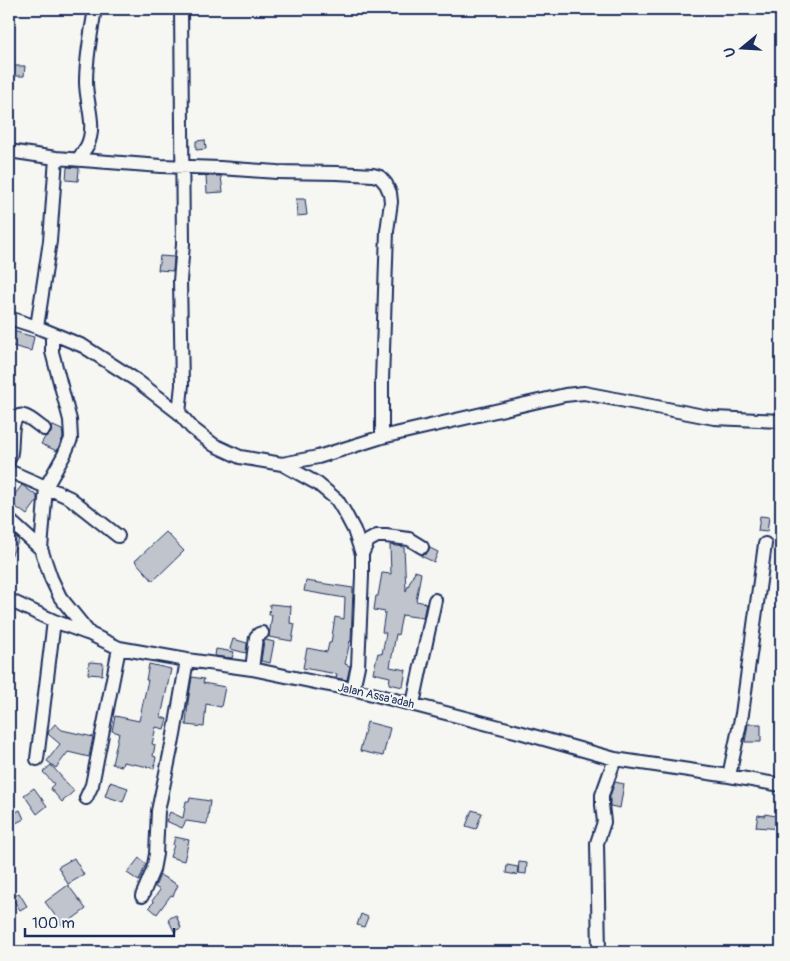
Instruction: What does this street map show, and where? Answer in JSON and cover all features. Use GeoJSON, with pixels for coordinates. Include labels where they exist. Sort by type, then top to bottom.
{"type":"FeatureCollection","features":[{"type":"Feature","properties":{"kind":"street"},"geometry":{"type":"LineString","coordinates":[[78,159],[87,145],[92,120],[86,81],[88,45],[95,9]]}},
{"type":"Feature","properties":{"kind":"street"},"geometry":{"type":"LineString","coordinates":[[179,413],[182,385],[180,281],[182,244],[181,9]]}},
{"type":"Feature","properties":{"kind":"street"},"geometry":{"type":"LineString","coordinates":[[9,151],[56,158],[277,172],[374,175],[380,177],[390,193],[391,202],[387,230],[382,437]]}},
{"type":"Feature","properties":{"kind":"street"},"geometry":{"type":"LineString","coordinates":[[37,327],[50,241],[56,158]]}},
{"type":"Feature","properties":{"kind":"street"},"geometry":{"type":"LineString","coordinates":[[9,318],[83,346],[136,380],[179,413],[192,428],[214,445],[240,457],[282,464],[318,484],[337,500],[354,530],[362,554],[358,666],[353,689]]}},
{"type":"Feature","properties":{"kind":"street"},"geometry":{"type":"LineString","coordinates":[[52,334],[52,352],[70,420],[71,439],[46,487],[41,549],[60,597],[90,634]]}},
{"type":"Feature","properties":{"kind":"street"},"geometry":{"type":"LineString","coordinates":[[282,464],[318,457],[382,437],[565,395],[584,393],[714,418],[781,421]]}},
{"type":"Feature","properties":{"kind":"street"},"geometry":{"type":"LineString","coordinates":[[9,459],[13,424],[17,417],[20,415],[25,416],[44,429]]}},
{"type":"Feature","properties":{"kind":"street"},"geometry":{"type":"LineString","coordinates":[[9,471],[70,498],[118,536]]}},
{"type":"Feature","properties":{"kind":"street"},"geometry":{"type":"LineString","coordinates":[[9,520],[41,549]]}},
{"type":"Feature","properties":{"kind":"street"},"geometry":{"type":"LineString","coordinates":[[362,554],[368,541],[377,536],[409,539],[422,546]]}},
{"type":"Feature","properties":{"kind":"street"},"geometry":{"type":"LineString","coordinates":[[729,776],[742,714],[765,544]]}},
{"type":"Feature","properties":{"kind":"street","name":"Jalan Assa'adah"},"geometry":{"type":"LineString","coordinates":[[9,600],[119,648],[353,689],[615,759],[781,785]]}},
{"type":"Feature","properties":{"kind":"street"},"geometry":{"type":"LineString","coordinates":[[413,704],[435,600]]}},
{"type":"Feature","properties":{"kind":"street"},"geometry":{"type":"LineString","coordinates":[[37,759],[54,621]]}},
{"type":"Feature","properties":{"kind":"street"},"geometry":{"type":"LineString","coordinates":[[252,670],[256,637],[262,633]]}},
{"type":"Feature","properties":{"kind":"street"},"geometry":{"type":"LineString","coordinates":[[86,798],[92,785],[119,648]]}},
{"type":"Feature","properties":{"kind":"street"},"geometry":{"type":"LineString","coordinates":[[142,896],[153,870],[156,854],[158,811],[169,764],[187,660]]}},
{"type":"Feature","properties":{"kind":"street"},"geometry":{"type":"LineString","coordinates":[[599,952],[597,843],[604,822],[602,795],[615,759]]}},
{"type":"Feature","properties":{"kind":"building"},"geometry":{"type":"Polygon","coordinates":[[[9,66],[25,66],[24,76],[9,76],[9,66]]]}},
{"type":"Feature","properties":{"kind":"building"},"geometry":{"type":"Polygon","coordinates":[[[205,140],[206,149],[196,150],[196,141],[205,140]]]}},
{"type":"Feature","properties":{"kind":"building"},"geometry":{"type":"Polygon","coordinates":[[[67,167],[79,168],[78,181],[66,180],[67,167]]]}},
{"type":"Feature","properties":{"kind":"building"},"geometry":{"type":"Polygon","coordinates":[[[206,176],[221,176],[223,192],[207,193],[206,176]]]}},
{"type":"Feature","properties":{"kind":"building"},"geometry":{"type":"Polygon","coordinates":[[[296,199],[305,199],[307,215],[297,216],[296,199]]]}},
{"type":"Feature","properties":{"kind":"building"},"geometry":{"type":"Polygon","coordinates":[[[160,256],[174,257],[173,271],[158,270],[160,256]]]}},
{"type":"Feature","properties":{"kind":"building"},"geometry":{"type":"Polygon","coordinates":[[[9,330],[34,337],[31,351],[9,345],[9,330]]]}},
{"type":"Feature","properties":{"kind":"building"},"geometry":{"type":"Polygon","coordinates":[[[51,425],[62,430],[63,437],[57,451],[41,444],[45,437],[51,433],[51,425]]]}},
{"type":"Feature","properties":{"kind":"building"},"geometry":{"type":"Polygon","coordinates":[[[22,485],[37,496],[37,501],[27,515],[9,502],[22,485]]]}},
{"type":"Feature","properties":{"kind":"building"},"geometry":{"type":"Polygon","coordinates":[[[760,516],[769,517],[767,532],[758,531],[760,516]]]}},
{"type":"Feature","properties":{"kind":"building"},"geometry":{"type":"Polygon","coordinates":[[[9,531],[19,540],[9,560],[9,531]]]}},
{"type":"Feature","properties":{"kind":"building"},"geometry":{"type":"Polygon","coordinates":[[[166,532],[184,551],[153,581],[135,561],[166,532]]]}},
{"type":"Feature","properties":{"kind":"building"},"geometry":{"type":"Polygon","coordinates":[[[390,545],[404,547],[406,591],[415,571],[421,573],[416,601],[426,603],[423,618],[402,615],[398,635],[396,634],[390,667],[406,670],[403,687],[389,684],[390,677],[373,673],[378,653],[382,654],[386,633],[382,632],[385,612],[374,610],[382,573],[391,574],[390,545]]]}},
{"type":"Feature","properties":{"kind":"building"},"geometry":{"type":"Polygon","coordinates":[[[430,548],[438,552],[434,562],[421,556],[426,554],[430,548]]]}},
{"type":"Feature","properties":{"kind":"building"},"geometry":{"type":"Polygon","coordinates":[[[306,581],[353,588],[351,642],[345,664],[350,666],[347,680],[336,678],[337,674],[303,668],[307,648],[327,652],[329,643],[331,643],[335,617],[344,619],[345,598],[304,591],[306,581]]]}},
{"type":"Feature","properties":{"kind":"building"},"geometry":{"type":"Polygon","coordinates":[[[270,604],[291,606],[290,623],[295,624],[292,641],[269,637],[272,615],[269,615],[270,604]]]}},
{"type":"Feature","properties":{"kind":"building"},"geometry":{"type":"Polygon","coordinates":[[[233,639],[247,643],[246,653],[230,649],[233,639]]]}},
{"type":"Feature","properties":{"kind":"building"},"geometry":{"type":"Polygon","coordinates":[[[264,641],[274,642],[270,663],[261,661],[264,641]]]}},
{"type":"Feature","properties":{"kind":"building"},"geometry":{"type":"Polygon","coordinates":[[[216,649],[234,652],[232,658],[215,656],[216,649]]]}},
{"type":"Feature","properties":{"kind":"building"},"geometry":{"type":"Polygon","coordinates":[[[89,662],[103,663],[102,675],[88,674],[89,662]]]}},
{"type":"Feature","properties":{"kind":"building"},"geometry":{"type":"Polygon","coordinates":[[[149,664],[171,669],[161,717],[167,719],[164,729],[156,727],[152,744],[155,745],[153,756],[156,757],[154,768],[123,762],[122,766],[112,764],[119,733],[112,731],[115,716],[139,721],[148,680],[146,680],[149,664]]]}},
{"type":"Feature","properties":{"kind":"building"},"geometry":{"type":"Polygon","coordinates":[[[192,677],[204,679],[203,683],[225,687],[221,707],[206,704],[204,727],[186,725],[192,677]]]}},
{"type":"Feature","properties":{"kind":"building"},"geometry":{"type":"Polygon","coordinates":[[[367,722],[390,728],[383,756],[360,751],[367,722]]]}},
{"type":"Feature","properties":{"kind":"building"},"geometry":{"type":"Polygon","coordinates":[[[55,724],[62,730],[93,737],[89,757],[68,752],[56,768],[47,761],[60,744],[48,734],[55,724]]]}},
{"type":"Feature","properties":{"kind":"building"},"geometry":{"type":"Polygon","coordinates":[[[748,724],[761,724],[761,742],[745,742],[748,724]]]}},
{"type":"Feature","properties":{"kind":"building"},"geometry":{"type":"Polygon","coordinates":[[[51,765],[74,791],[62,802],[50,788],[54,784],[43,772],[51,765]]]}},
{"type":"Feature","properties":{"kind":"building"},"geometry":{"type":"Polygon","coordinates":[[[110,782],[128,788],[123,802],[105,796],[110,782]]]}},
{"type":"Feature","properties":{"kind":"building"},"geometry":{"type":"Polygon","coordinates":[[[615,782],[624,784],[620,808],[610,806],[610,796],[615,782]]]}},
{"type":"Feature","properties":{"kind":"building"},"geometry":{"type":"Polygon","coordinates":[[[34,788],[47,806],[37,814],[24,795],[34,788]]]}},
{"type":"Feature","properties":{"kind":"building"},"geometry":{"type":"Polygon","coordinates":[[[190,798],[210,801],[207,824],[186,821],[182,828],[166,821],[170,812],[183,818],[186,801],[189,801],[190,798]]]}},
{"type":"Feature","properties":{"kind":"building"},"geometry":{"type":"Polygon","coordinates":[[[20,810],[24,819],[16,823],[12,814],[20,810]]]}},
{"type":"Feature","properties":{"kind":"building"},"geometry":{"type":"Polygon","coordinates":[[[472,810],[482,813],[476,829],[466,826],[472,810]]]}},
{"type":"Feature","properties":{"kind":"building"},"geometry":{"type":"Polygon","coordinates":[[[765,814],[781,817],[781,829],[756,827],[758,815],[765,816],[765,814]]]}},
{"type":"Feature","properties":{"kind":"building"},"geometry":{"type":"Polygon","coordinates":[[[175,837],[189,840],[184,861],[170,857],[175,837]]]}},
{"type":"Feature","properties":{"kind":"building"},"geometry":{"type":"Polygon","coordinates":[[[74,858],[84,875],[68,884],[58,867],[74,858]]]}},
{"type":"Feature","properties":{"kind":"building"},"geometry":{"type":"Polygon","coordinates":[[[139,858],[146,864],[139,881],[127,873],[139,858]]]}},
{"type":"Feature","properties":{"kind":"building"},"geometry":{"type":"Polygon","coordinates":[[[519,862],[527,863],[526,874],[518,873],[519,862]]]}},
{"type":"Feature","properties":{"kind":"building"},"geometry":{"type":"Polygon","coordinates":[[[507,865],[518,867],[517,875],[506,873],[507,865]]]}},
{"type":"Feature","properties":{"kind":"building"},"geometry":{"type":"Polygon","coordinates":[[[160,875],[178,885],[173,896],[171,895],[157,914],[149,907],[160,890],[155,887],[160,875]]]}},
{"type":"Feature","properties":{"kind":"building"},"geometry":{"type":"Polygon","coordinates":[[[68,885],[86,909],[63,926],[45,902],[68,885]]]}},
{"type":"Feature","properties":{"kind":"building"},"geometry":{"type":"Polygon","coordinates":[[[19,893],[27,906],[20,910],[12,898],[19,893]]]}},
{"type":"Feature","properties":{"kind":"building"},"geometry":{"type":"Polygon","coordinates":[[[361,914],[368,917],[364,927],[357,925],[361,914]]]}},
{"type":"Feature","properties":{"kind":"building"},"geometry":{"type":"Polygon","coordinates":[[[176,915],[181,928],[174,931],[168,919],[176,915]]]}}]}
